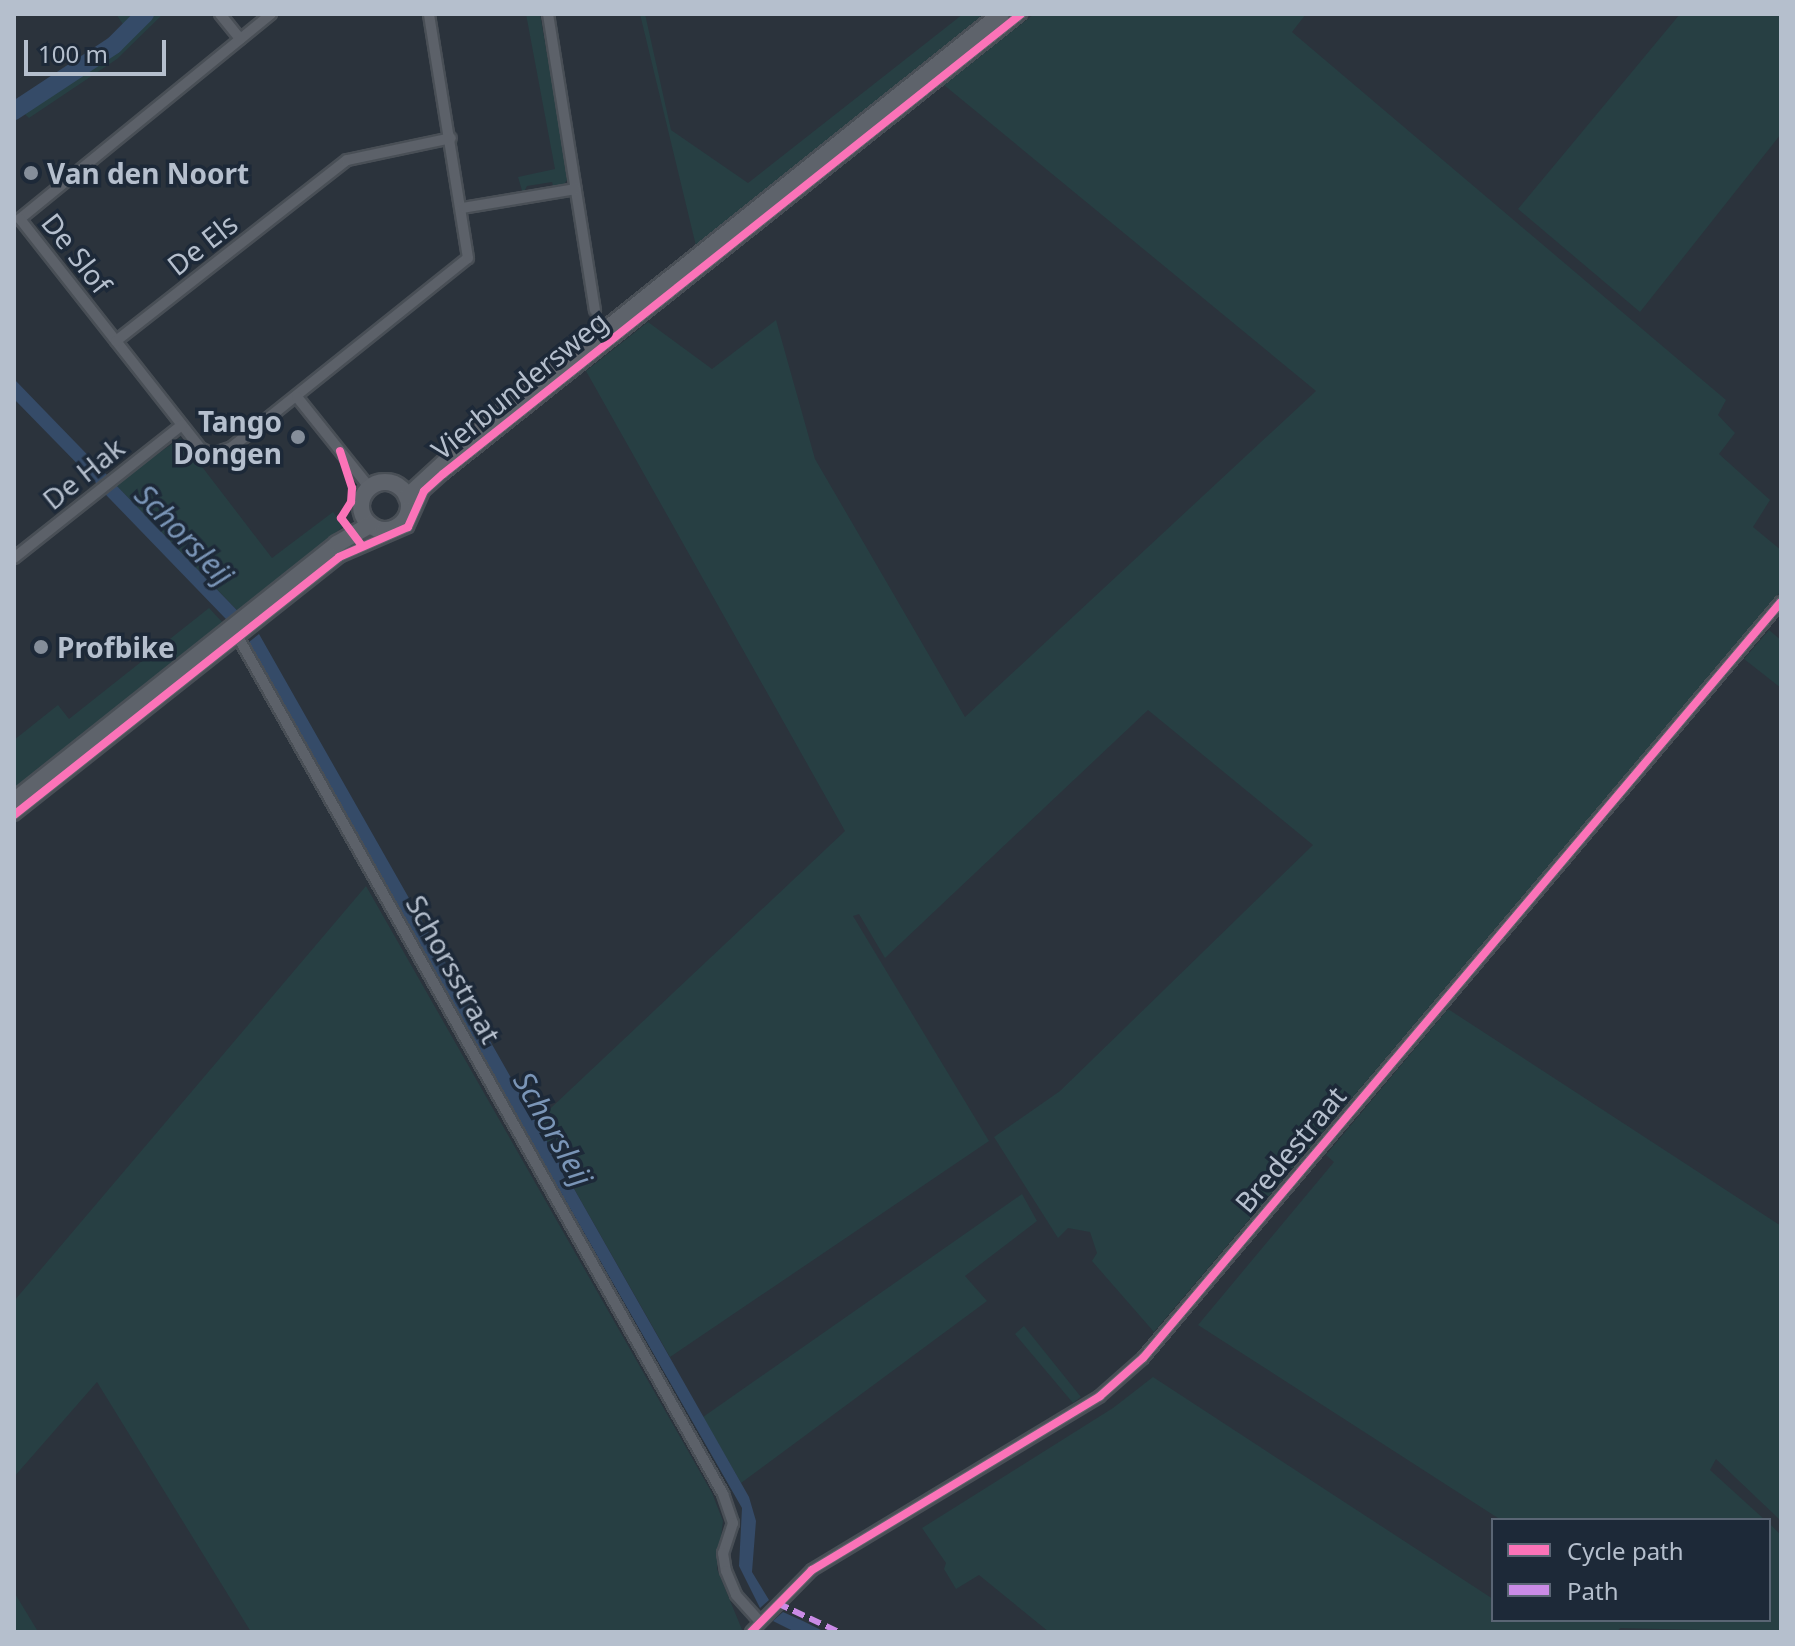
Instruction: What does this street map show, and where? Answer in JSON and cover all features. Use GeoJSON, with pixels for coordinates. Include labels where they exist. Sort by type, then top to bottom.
{"type":"FeatureCollection","features":[{"type":"Feature","properties":{"kind":"main road","name":"Vierbundersweg"},"geometry":{"type":"LineString","coordinates":[[402,492],[476,440],[1013,15]]}},
{"type":"Feature","properties":{"kind":"main road"},"geometry":{"type":"LineString","coordinates":[[384,483],[402,492],[408,512],[399,525],[385,530],[366,519],[370,488],[384,483]]}},
{"type":"Feature","properties":{"kind":"main road","name":"Vierbundersweg"},"geometry":{"type":"LineString","coordinates":[[24,798],[366,519]]}},
{"type":"Feature","properties":{"kind":"street"},"geometry":{"type":"LineString","coordinates":[[220,14],[240,39]]}},
{"type":"Feature","properties":{"kind":"street","name":"De Slof"},"geometry":{"type":"LineString","coordinates":[[271,14],[20,219],[200,448],[222,452],[463,266],[470,251],[429,14]]}},
{"type":"Feature","properties":{"kind":"street"},"geometry":{"type":"LineString","coordinates":[[548,14],[595,310]]}},
{"type":"Feature","properties":{"kind":"street","name":"De Els"},"geometry":{"type":"LineString","coordinates":[[116,341],[347,160],[451,138]]}},
{"type":"Feature","properties":{"kind":"street"},"geometry":{"type":"LineString","coordinates":[[462,208],[575,189]]}},
{"type":"Feature","properties":{"kind":"street"},"geometry":{"type":"LineString","coordinates":[[297,397],[370,488]]}},
{"type":"Feature","properties":{"kind":"street","name":"De Hak"},"geometry":{"type":"LineString","coordinates":[[14,558],[182,425]]}},
{"type":"Feature","properties":{"kind":"street","name":"Vierbundersweg"},"geometry":{"type":"LineString","coordinates":[[14,815],[24,798],[339,557],[408,527],[424,491],[476,440]]}},
{"type":"Feature","properties":{"kind":"street","name":"Bredestraat"},"geometry":{"type":"LineString","coordinates":[[751,1632],[812,1570],[1100,1396],[1143,1358],[1781,602]]}},
{"type":"Feature","properties":{"kind":"street","name":"Schorsstraat"},"geometry":{"type":"LineString","coordinates":[[238,637],[723,1494],[733,1523],[723,1553],[726,1571],[736,1595],[760,1622]]}},
{"type":"Feature","properties":{"kind":"green space"},"geometry":{"type":"Polygon","coordinates":[[[116,14],[163,14],[117,59],[29,118],[18,108],[101,55],[127,30],[116,14]]]}},
{"type":"Feature","properties":{"kind":"green space"},"geometry":{"type":"Polygon","coordinates":[[[526,14],[540,14],[569,177],[563,186],[554,189],[552,182],[527,186],[523,194],[518,177],[555,169],[526,14]]]}},
{"type":"Feature","properties":{"kind":"green space"},"geometry":{"type":"Polygon","coordinates":[[[640,14],[645,14],[671,130],[748,183],[963,14],[984,14],[696,246],[640,14]]]}},
{"type":"Feature","properties":{"kind":"green space"},"geometry":{"type":"Polygon","coordinates":[[[1034,14],[1306,14],[1292,32],[1726,400],[1718,415],[1735,433],[1719,454],[1770,500],[1753,527],[1781,550],[1781,591],[1154,1332],[1092,1261],[1097,1253],[1090,1232],[1068,1228],[1058,1238],[994,1137],[1060,1091],[1313,845],[1148,710],[885,958],[859,914],[853,916],[989,1141],[670,1357],[536,1122],[845,831],[586,371],[648,322],[712,369],[776,320],[815,459],[965,717],[1316,391],[944,85],[1034,14]]]}},
{"type":"Feature","properties":{"kind":"green space"},"geometry":{"type":"Polygon","coordinates":[[[1680,14],[1781,14],[1781,134],[1640,312],[1518,209],[1680,14]]]}},
{"type":"Feature","properties":{"kind":"green space"},"geometry":{"type":"Polygon","coordinates":[[[180,438],[272,558],[333,512],[344,526],[238,611],[115,484],[180,438]]]}},
{"type":"Feature","properties":{"kind":"green space"},"geometry":{"type":"Polygon","coordinates":[[[209,608],[225,625],[14,790],[14,740],[58,705],[69,719],[209,608]]]}},
{"type":"Feature","properties":{"kind":"green space"},"geometry":{"type":"Polygon","coordinates":[[[1769,630],[1781,640],[1781,688],[1744,659],[1769,630]]]}},
{"type":"Feature","properties":{"kind":"green space"},"geometry":{"type":"Polygon","coordinates":[[[366,886],[712,1493],[723,1521],[717,1569],[743,1632],[251,1632],[97,1382],[14,1477],[14,1301],[366,886]]]}},
{"type":"Feature","properties":{"kind":"green space"},"geometry":{"type":"Polygon","coordinates":[[[1448,1009],[1781,1226],[1781,1521],[1716,1459],[1710,1470],[1763,1518],[1498,1518],[1198,1325],[1334,1162],[1326,1155],[1448,1009]]]}},
{"type":"Feature","properties":{"kind":"green space"},"geometry":{"type":"Polygon","coordinates":[[[1022,1194],[1037,1221],[965,1276],[987,1301],[741,1483],[703,1417],[1022,1194]]]}},
{"type":"Feature","properties":{"kind":"green space"},"geometry":{"type":"Polygon","coordinates":[[[1024,1326],[1081,1397],[1073,1403],[1015,1334],[1024,1326]]]}},
{"type":"Feature","properties":{"kind":"green space"},"geometry":{"type":"Polygon","coordinates":[[[1153,1377],[1491,1598],[1491,1622],[1771,1622],[1771,1525],[1781,1535],[1781,1632],[1620,1628],[1617,1632],[1049,1632],[979,1575],[956,1589],[944,1569],[946,1563],[922,1528],[1113,1408],[1153,1377]]]}},
{"type":"Feature","properties":{"kind":"green space"},"geometry":{"type":"Polygon","coordinates":[[[14,1592],[37,1630],[36,1632],[14,1632],[14,1592]]]}},
{"type":"Feature","properties":{"kind":"water"},"geometry":{"type":"Polygon","coordinates":[[[14,379],[109,477],[98,485],[14,399],[14,379]]]}},
{"type":"Feature","properties":{"kind":"water"},"geometry":{"type":"Polygon","coordinates":[[[115,484],[238,611],[228,621],[105,494],[115,484]]]}},
{"type":"Feature","properties":{"kind":"water"},"geometry":{"type":"Polygon","coordinates":[[[259,634],[749,1497],[756,1521],[752,1572],[769,1600],[760,1608],[739,1566],[742,1508],[332,793],[249,642],[259,634]]]}},
{"type":"Feature","properties":{"kind":"water"},"geometry":{"type":"Polygon","coordinates":[[[783,1612],[825,1632],[795,1632],[773,1621],[783,1612]]]}},
{"type":"Feature","properties":{"kind":"waterway"},"geometry":{"type":"LineString","coordinates":[[14,111],[114,45],[145,14]]}},
{"type":"Feature","properties":{"kind":"marked path"},"geometry":{"type":"LineString","coordinates":[[777,1603],[839,1632]]}},
{"type":"Feature","properties":{"kind":"cycle path"},"geometry":{"type":"LineString","coordinates":[[14,815],[339,557],[408,527],[424,491],[443,474],[1021,14]]}},
{"type":"Feature","properties":{"kind":"cycle path"},"geometry":{"type":"LineString","coordinates":[[340,451],[352,488],[351,502],[341,518],[362,546]]}},
{"type":"Feature","properties":{"kind":"cycle path"},"geometry":{"type":"LineString","coordinates":[[751,1632],[812,1570],[1100,1396],[1143,1358],[1781,602]]}},
{"type":"Feature","properties":{"kind":"place","name":"Van den Noort"},"geometry":{"type":"Point","coordinates":[31,173]}},
{"type":"Feature","properties":{"kind":"place","name":"Tango Dongen"},"geometry":{"type":"Point","coordinates":[298,437]}},
{"type":"Feature","properties":{"kind":"place","name":"Profbike"},"geometry":{"type":"Point","coordinates":[41,647]}},
{"type":"Feature","properties":{"kind":"water label","name":"Schorsleij"},"geometry":{"type":"Point","coordinates":[184,535]}},
{"type":"Feature","properties":{"kind":"water label","name":"Schorsleij"},"geometry":{"type":"Point","coordinates":[553,1129]}}]}
